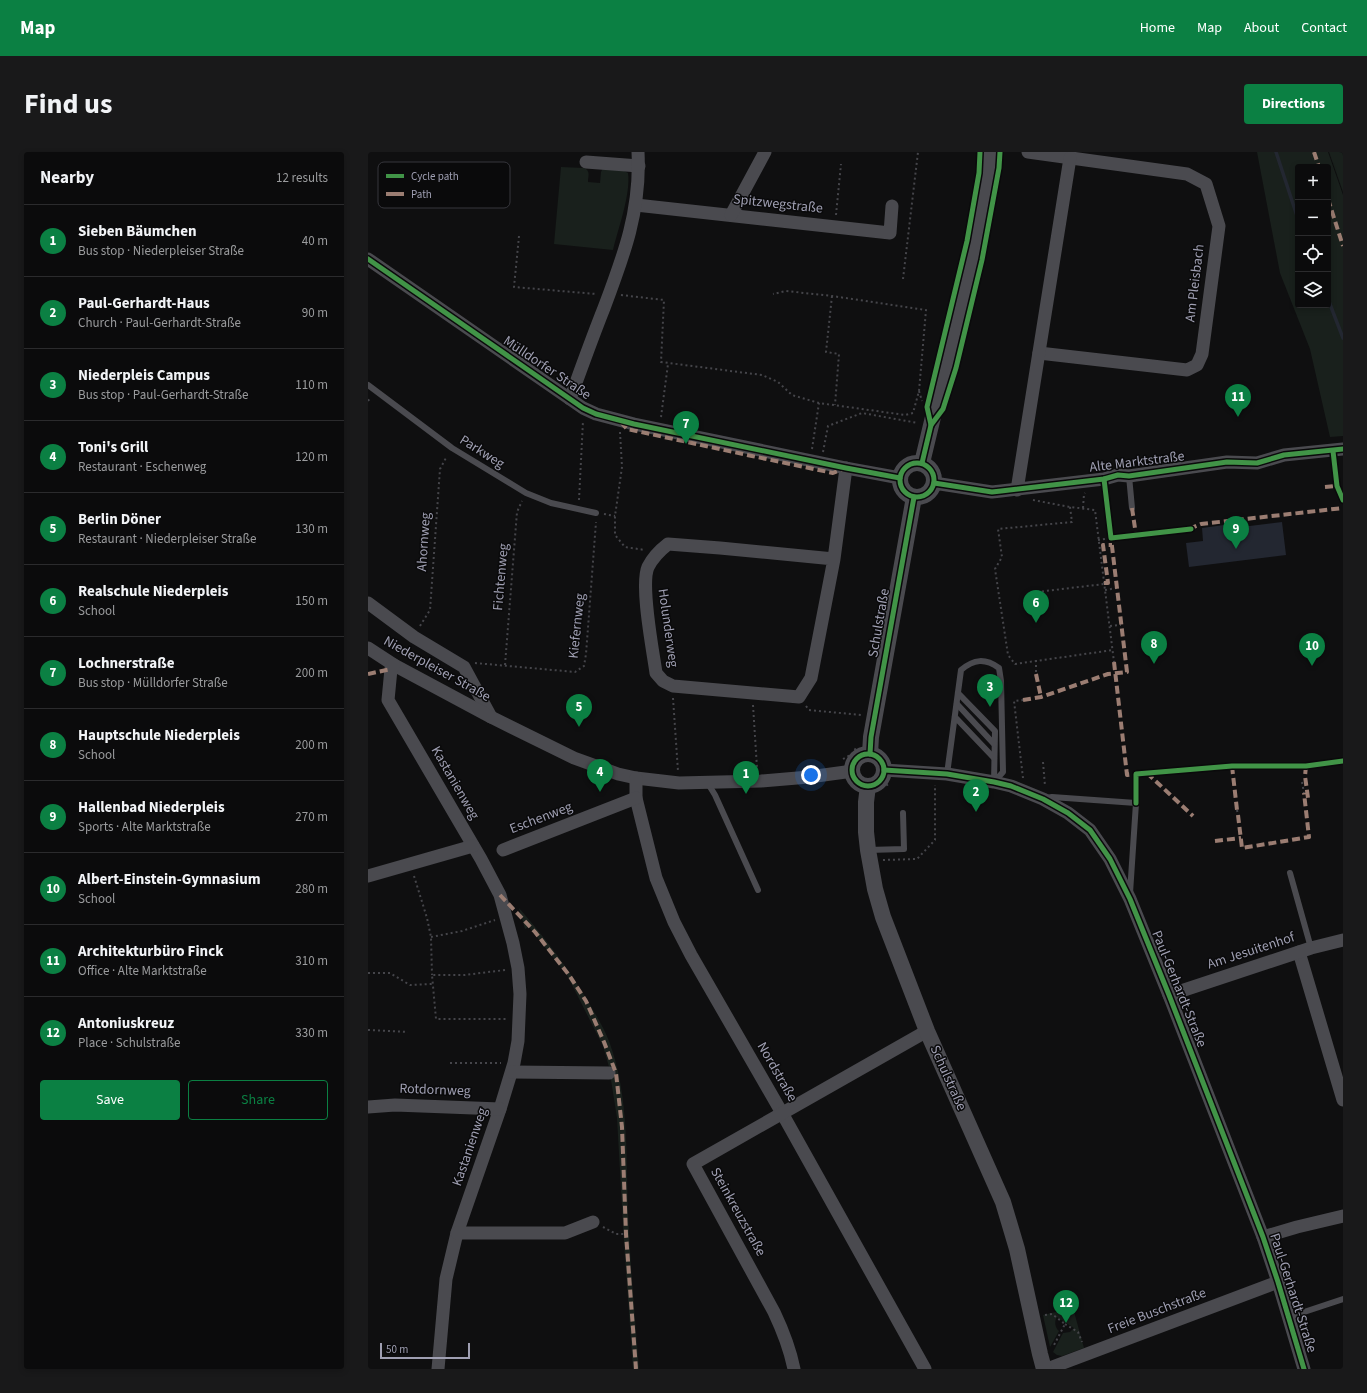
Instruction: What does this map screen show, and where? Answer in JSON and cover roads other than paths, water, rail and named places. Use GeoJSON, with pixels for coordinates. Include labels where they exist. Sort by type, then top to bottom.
{"type":"FeatureCollection","features":[{"type":"Feature","properties":{"kind":"street"},"geometry":{"type":"LineString","coordinates":[[570,399],[609,295],[628,239],[636,205],[639,166],[638,152]]}},
{"type":"Feature","properties":{"kind":"street"},"geometry":{"type":"LineString","coordinates":[[731,215],[764,152]]}},
{"type":"Feature","properties":{"kind":"street"},"geometry":{"type":"LineString","coordinates":[[922,463],[975,241],[985,191],[989,152]]}},
{"type":"Feature","properties":{"kind":"street","name":"Am Pleisbach"},"geometry":{"type":"LineString","coordinates":[[1028,152],[1187,174],[1206,184],[1218,226],[1202,354],[1197,365],[1187,370],[1039,353]]}},
{"type":"Feature","properties":{"kind":"street"},"geometry":{"type":"LineString","coordinates":[[1017,490],[1070,158]]}},
{"type":"Feature","properties":{"kind":"street"},"geometry":{"type":"LineString","coordinates":[[586,162],[639,166]]}},
{"type":"Feature","properties":{"kind":"street","name":"Spitzwegstraße"},"geometry":{"type":"LineString","coordinates":[[636,205],[890,233],[892,206]]}},
{"type":"Feature","properties":{"kind":"street","name":"Mülldorfer Straße"},"geometry":{"type":"LineString","coordinates":[[368,259],[582,408],[596,414],[659,430],[900,478]]}},
{"type":"Feature","properties":{"kind":"street","name":"Alte Marktstraße"},"geometry":{"type":"LineString","coordinates":[[934,483],[992,492],[1017,490],[1104,479],[1118,475],[1129,476],[1227,462],[1257,464],[1284,455],[1343,449]]}},
{"type":"Feature","properties":{"kind":"street"},"geometry":{"type":"LineString","coordinates":[[912,463],[922,463],[927,465],[933,473],[934,483],[929,492],[925,495],[914,497],[905,492],[902,488],[900,478],[901,473],[912,463]]}},
{"type":"Feature","properties":{"kind":"street"},"geometry":{"type":"LineString","coordinates":[[834,559],[846,468]]}},
{"type":"Feature","properties":{"kind":"street","name":"Schulstraße"},"geometry":{"type":"LineString","coordinates":[[870,754],[871,737],[892,613],[913,510],[914,497]]}},
{"type":"Feature","properties":{"kind":"street","name":"Holunderweg"},"geometry":{"type":"LineString","coordinates":[[668,544],[834,559],[811,678],[799,697],[673,686],[663,681],[656,673],[646,589],[647,569],[655,555],[668,544]]}},
{"type":"Feature","properties":{"kind":"street","name":"Niederpleiser Straße"},"geometry":{"type":"LineString","coordinates":[[368,603],[414,637],[464,668],[490,717]]}},
{"type":"Feature","properties":{"kind":"street","name":"Niederpleiser Straße"},"geometry":{"type":"LineString","coordinates":[[368,648],[394,665],[490,717],[574,758],[618,774],[636,778],[679,783],[761,781],[810,777],[852,771]]}},
{"type":"Feature","properties":{"kind":"street","name":"Kastanienweg"},"geometry":{"type":"LineString","coordinates":[[394,665],[391,669],[388,700],[500,895],[518,968],[520,994],[519,1020],[513,1068],[457,1233],[446,1279],[438,1369]]}},
{"type":"Feature","properties":{"kind":"street"},"geometry":{"type":"LineString","coordinates":[[870,754],[878,758],[884,765],[884,770],[881,779],[873,785],[868,786],[859,783],[852,771],[853,765],[859,757],[870,754]]}},
{"type":"Feature","properties":{"kind":"street","name":"Paul-Gerhardt-Straße"},"geometry":{"type":"LineString","coordinates":[[884,770],[941,774],[1011,786],[1043,799],[1068,813],[1090,830],[1110,859],[1130,899],[1169,995],[1263,1237],[1304,1369]]}},
{"type":"Feature","properties":{"kind":"street","name":"Nordstraße"},"geometry":{"type":"LineString","coordinates":[[636,778],[636,798],[656,878],[674,922],[691,955],[779,1108],[925,1369]]}},
{"type":"Feature","properties":{"kind":"street","name":"Schulstraße"},"geometry":{"type":"LineString","coordinates":[[868,786],[866,802],[866,832],[868,850],[875,889],[883,917],[927,1031],[1003,1202],[1017,1250],[1044,1364]]}},
{"type":"Feature","properties":{"kind":"street","name":"Eschenweg"},"geometry":{"type":"LineString","coordinates":[[503,850],[636,798]]}},
{"type":"Feature","properties":{"kind":"street"},"geometry":{"type":"LineString","coordinates":[[368,876],[473,846]]}},
{"type":"Feature","properties":{"kind":"street","name":"Am Jesuitenhof"},"geometry":{"type":"LineString","coordinates":[[1169,995],[1305,950],[1343,940]]}},
{"type":"Feature","properties":{"kind":"street"},"geometry":{"type":"LineString","coordinates":[[1305,950],[1343,1100]]}},
{"type":"Feature","properties":{"kind":"street","name":"Steinkreuzstraße"},"geometry":{"type":"LineString","coordinates":[[794,1369],[784,1332],[693,1164],[779,1108],[927,1031]]}},
{"type":"Feature","properties":{"kind":"street"},"geometry":{"type":"LineString","coordinates":[[513,1068],[609,1073]]}},
{"type":"Feature","properties":{"kind":"street","name":"Rotdornweg"},"geometry":{"type":"LineString","coordinates":[[368,1107],[395,1105],[500,1109]]}},
{"type":"Feature","properties":{"kind":"street"},"geometry":{"type":"LineString","coordinates":[[1263,1237],[1343,1216]]}},
{"type":"Feature","properties":{"kind":"street"},"geometry":{"type":"LineString","coordinates":[[457,1233],[565,1233],[594,1222]]}},
{"type":"Feature","properties":{"kind":"street","name":"Freie Buschstraße"},"geometry":{"type":"LineString","coordinates":[[1044,1364],[1086,1354],[1278,1282]]}},
{"type":"Feature","properties":{"kind":"lane","name":"Parkweg"},"geometry":{"type":"LineString","coordinates":[[368,385],[452,448],[526,493],[551,503],[596,513]]}},
{"type":"Feature","properties":{"kind":"lane"},"geometry":{"type":"LineString","coordinates":[[1129,476],[1132,508]]}},
{"type":"Feature","properties":{"kind":"lane"},"geometry":{"type":"LineString","coordinates":[[941,774],[955,717],[961,670],[970,663],[982,661],[993,664],[999,668],[1001,681],[1003,772],[994,782]]}},
{"type":"Feature","properties":{"kind":"lane"},"geometry":{"type":"LineString","coordinates":[[958,693],[995,731],[994,782]]}},
{"type":"Feature","properties":{"kind":"lane"},"geometry":{"type":"LineString","coordinates":[[957,704],[994,744]]}},
{"type":"Feature","properties":{"kind":"lane"},"geometry":{"type":"LineString","coordinates":[[955,717],[994,758]]}},
{"type":"Feature","properties":{"kind":"lane"},"geometry":{"type":"LineString","coordinates":[[707,782],[715,795],[758,890]]}},
{"type":"Feature","properties":{"kind":"lane"},"geometry":{"type":"LineString","coordinates":[[1043,799],[1052,797],[1136,803],[1130,899]]}},
{"type":"Feature","properties":{"kind":"lane"},"geometry":{"type":"LineString","coordinates":[[868,850],[904,849],[903,813]]}},
{"type":"Feature","properties":{"kind":"lane"},"geometry":{"type":"LineString","coordinates":[[1290,873],[1305,950]]}},
{"type":"Feature","properties":{"kind":"lane"},"geometry":{"type":"LineString","coordinates":[[1289,1317],[1343,1299]]}},
{"type":"Feature","properties":{"kind":"waterway"},"geometry":{"type":"LineString","coordinates":[[1276,152],[1295,210]]}},
{"type":"Feature","properties":{"kind":"waterway"},"geometry":{"type":"LineString","coordinates":[[1331,307],[1343,338]]}},
{"type":"Feature","properties":{"kind":"place","name":"Architekturbüro Finck"},"geometry":{"type":"Point","coordinates":[1238,417]}},
{"type":"Feature","properties":{"kind":"place","name":"Lochnerstraße"},"geometry":{"type":"Point","coordinates":[686,444]}},
{"type":"Feature","properties":{"kind":"place","name":"Hallenbad Niederpleis"},"geometry":{"type":"Point","coordinates":[1236,549]}},
{"type":"Feature","properties":{"kind":"place","name":"Realschule Niederpleis"},"geometry":{"type":"Point","coordinates":[1036,623]}},
{"type":"Feature","properties":{"kind":"place","name":"Hauptschule Niederpleis"},"geometry":{"type":"Point","coordinates":[1154,664]}},
{"type":"Feature","properties":{"kind":"place","name":"Albert-Einstein-Gymnasium"},"geometry":{"type":"Point","coordinates":[1312,666]}},
{"type":"Feature","properties":{"kind":"place","name":"Niederpleis Campus"},"geometry":{"type":"Point","coordinates":[990,707]}},
{"type":"Feature","properties":{"kind":"place","name":"Berlin Döner"},"geometry":{"type":"Point","coordinates":[579,727]}},
{"type":"Feature","properties":{"kind":"place","name":"Toni's Grill"},"geometry":{"type":"Point","coordinates":[600,792]}},
{"type":"Feature","properties":{"kind":"place","name":"Sieben Bäumchen"},"geometry":{"type":"Point","coordinates":[746,794]}},
{"type":"Feature","properties":{"kind":"place","name":"Paul-Gerhardt-Haus"},"geometry":{"type":"Point","coordinates":[976,812]}},
{"type":"Feature","properties":{"kind":"place","name":"Antoniuskreuz"},"geometry":{"type":"Point","coordinates":[1066,1323]}}]}
